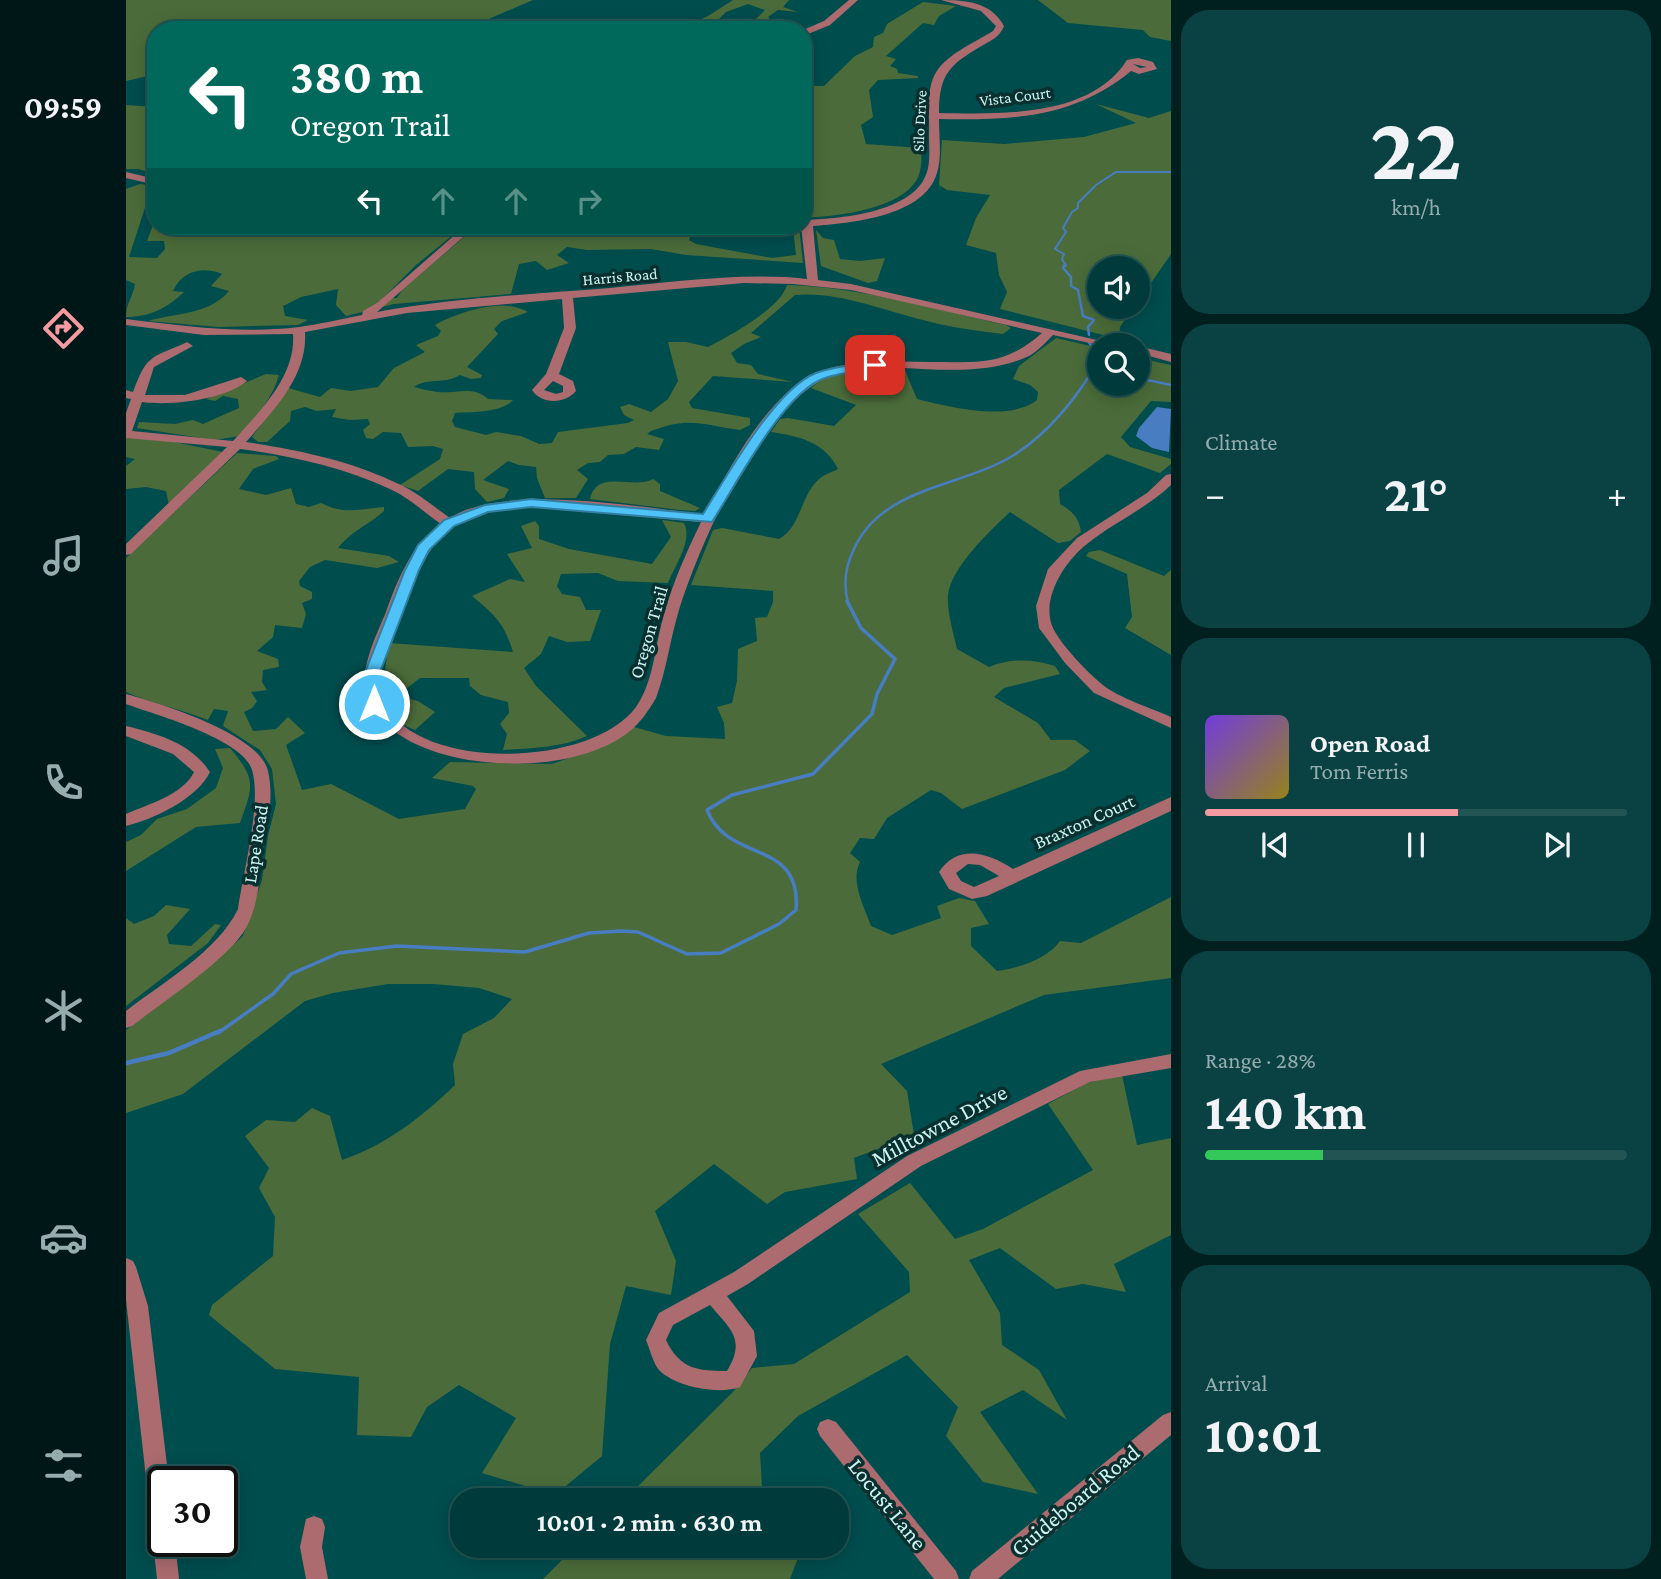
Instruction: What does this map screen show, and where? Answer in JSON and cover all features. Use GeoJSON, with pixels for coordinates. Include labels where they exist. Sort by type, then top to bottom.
{"type":"FeatureCollection","features":[{"type":"Feature","properties":{"kind":"street"},"geometry":{"type":"LineString","coordinates":[[812,29],[827,23],[854,0]]}},
{"type":"Feature","properties":{"kind":"street","name":"Silo Drive"},"geometry":{"type":"LineString","coordinates":[[812,222],[871,214],[903,203],[920,191],[930,178],[937,80],[942,69],[992,36],[1000,26],[997,18],[986,10],[945,0]]}},
{"type":"Feature","properties":{"kind":"street","name":"Vista Court"},"geometry":{"type":"LineString","coordinates":[[936,116],[997,116],[1055,108],[1096,93],[1129,68]]}},
{"type":"Feature","properties":{"kind":"street"},"geometry":{"type":"LineString","coordinates":[[126,175],[147,180]]}},
{"type":"Feature","properties":{"kind":"street"},"geometry":{"type":"LineString","coordinates":[[359,318],[381,305],[461,235]]}},
{"type":"Feature","properties":{"kind":"street"},"geometry":{"type":"LineString","coordinates":[[807,235],[813,283]]}},
{"type":"Feature","properties":{"kind":"street","name":"Harris Road"},"geometry":{"type":"LineString","coordinates":[[126,322],[229,333],[299,330],[407,310],[744,280],[850,286],[1087,339]]}},
{"type":"Feature","properties":{"kind":"street"},"geometry":{"type":"LineString","coordinates":[[552,375],[570,328],[567,296]]}},
{"type":"Feature","properties":{"kind":"street"},"geometry":{"type":"LineString","coordinates":[[126,551],[237,447],[262,417],[299,356],[302,337],[299,330]]}},
{"type":"Feature","properties":{"kind":"street","name":"Oregon Trail"},"geometry":{"type":"LineString","coordinates":[[707,519],[548,503],[514,504],[485,509],[449,523],[423,548],[412,570],[372,675],[374,704],[392,724],[423,743],[460,754],[500,759],[561,756],[605,739],[640,713],[653,687],[662,643],[707,519],[758,438],[798,389],[820,375],[875,365],[993,363],[1028,354],[1051,331]]}},
{"type":"Feature","properties":{"kind":"street"},"geometry":{"type":"LineString","coordinates":[[187,346],[157,359],[149,366],[131,396],[126,432],[295,453],[398,488],[449,523]]}},
{"type":"Feature","properties":{"kind":"street"},"geometry":{"type":"LineString","coordinates":[[1150,353],[1171,358]]}},
{"type":"Feature","properties":{"kind":"street"},"geometry":{"type":"LineString","coordinates":[[131,396],[186,400],[241,382]]}},
{"type":"Feature","properties":{"kind":"street"},"geometry":{"type":"LineString","coordinates":[[1171,478],[1152,496],[1083,541],[1055,569],[1043,606],[1046,628],[1070,660],[1099,690],[1171,723]]}},
{"type":"Feature","properties":{"kind":"street","name":"Lape Road"},"geometry":{"type":"LineString","coordinates":[[126,699],[213,730],[245,749],[253,757],[263,776],[263,802],[246,909],[237,928],[223,945],[126,1021]]}},
{"type":"Feature","properties":{"kind":"street"},"geometry":{"type":"LineString","coordinates":[[126,731],[170,747],[193,761],[202,772],[201,778],[183,793],[126,821]]}},
{"type":"Feature","properties":{"kind":"street","name":"Braxton Court"},"geometry":{"type":"LineString","coordinates":[[1012,876],[1166,807],[1171,802]]}},
{"type":"Feature","properties":{"kind":"street","name":"Milltowne Drive"},"geometry":{"type":"LineString","coordinates":[[714,1295],[744,1331],[747,1356],[733,1380],[699,1380],[667,1364],[656,1340],[666,1319],[714,1295],[914,1161],[1086,1076],[1171,1061]]}},
{"type":"Feature","properties":{"kind":"street"},"geometry":{"type":"LineString","coordinates":[[126,1267],[138,1306],[156,1466]]}},
{"type":"Feature","properties":{"kind":"street","name":"Guideboard Road"},"geometry":{"type":"LineString","coordinates":[[980,1579],[1171,1422]]}},
{"type":"Feature","properties":{"kind":"street","name":"Locust Lane"},"geometry":{"type":"LineString","coordinates":[[828,1429],[948,1579]]}},
{"type":"Feature","properties":{"kind":"street"},"geometry":{"type":"LineString","coordinates":[[314,1527],[311,1547],[317,1579]]}},
{"type":"Feature","properties":{"kind":"street"},"geometry":{"type":"LineString","coordinates":[[166,1557],[168,1579]]}},
{"type":"Feature","properties":{"kind":"green space"},"geometry":{"type":"Polygon","coordinates":[[[126,0],[533,0],[484,21],[147,21],[147,76],[126,81],[126,0]]]}},
{"type":"Feature","properties":{"kind":"green space"},"geometry":{"type":"Polygon","coordinates":[[[733,0],[789,0],[783,7],[798,12],[778,10],[768,17],[772,21],[754,21],[765,10],[748,4],[726,12],[719,21],[698,21],[733,0]]]}},
{"type":"Feature","properties":{"kind":"green space"},"geometry":{"type":"Polygon","coordinates":[[[1038,0],[1171,0],[1171,41],[1150,37],[1143,30],[1068,23],[1038,0]]]}},
{"type":"Feature","properties":{"kind":"green space"},"geometry":{"type":"Polygon","coordinates":[[[923,2],[956,6],[939,16],[934,25],[923,23],[886,56],[896,59],[890,66],[897,69],[898,73],[918,78],[878,80],[869,90],[873,117],[861,125],[866,144],[921,148],[918,177],[903,194],[891,201],[846,214],[812,217],[812,84],[824,86],[855,56],[873,47],[874,37],[883,33],[887,24],[923,2]]]}},
{"type":"Feature","properties":{"kind":"green space"},"geometry":{"type":"Polygon","coordinates":[[[1096,104],[1149,118],[1171,111],[1171,254],[1150,285],[1150,256],[1087,256],[1087,319],[1125,319],[1120,333],[1095,333],[1000,309],[1007,292],[999,275],[996,253],[966,245],[976,218],[990,195],[947,190],[939,185],[942,140],[1004,144],[1084,137],[1136,123],[1096,104]]]}},
{"type":"Feature","properties":{"kind":"green space"},"geometry":{"type":"Polygon","coordinates":[[[126,105],[147,106],[147,172],[126,169],[126,105]]]}},
{"type":"Feature","properties":{"kind":"green space"},"geometry":{"type":"Polygon","coordinates":[[[140,184],[147,185],[147,201],[129,257],[157,258],[165,249],[164,241],[147,241],[149,235],[453,235],[416,265],[383,298],[397,298],[403,289],[466,235],[691,235],[689,240],[696,244],[772,258],[796,255],[794,235],[800,235],[803,263],[686,255],[651,249],[587,250],[567,247],[557,255],[569,263],[547,270],[536,261],[519,264],[511,294],[394,304],[346,316],[336,305],[338,289],[301,297],[283,306],[285,316],[308,320],[298,325],[219,327],[148,321],[202,309],[221,299],[229,291],[211,286],[222,274],[208,270],[194,272],[177,284],[173,291],[184,292],[171,303],[150,313],[126,317],[135,284],[126,280],[126,189],[140,184]]]}},
{"type":"Feature","properties":{"kind":"green space"},"geometry":{"type":"Polygon","coordinates":[[[816,230],[823,238],[834,240],[840,259],[860,261],[885,258],[877,281],[868,283],[821,266],[816,230]]]}},
{"type":"Feature","properties":{"kind":"green space"},"geometry":{"type":"Polygon","coordinates":[[[787,285],[870,294],[1011,328],[1003,334],[973,330],[860,302],[827,296],[795,295],[751,333],[761,337],[731,353],[737,363],[751,365],[758,374],[793,382],[713,376],[689,402],[692,408],[750,418],[750,425],[740,430],[687,423],[651,431],[647,434],[664,439],[659,450],[636,447],[624,454],[608,455],[600,462],[588,463],[577,470],[588,479],[576,498],[545,498],[537,478],[536,467],[508,461],[483,480],[509,489],[504,498],[487,502],[475,489],[474,472],[448,469],[418,491],[400,485],[440,459],[443,449],[433,446],[408,447],[401,433],[383,432],[373,439],[366,438],[363,430],[370,424],[368,419],[332,417],[336,409],[317,411],[305,407],[291,411],[290,421],[267,442],[258,442],[252,437],[288,388],[320,397],[331,388],[351,391],[378,387],[394,368],[425,352],[416,345],[438,336],[441,331],[435,325],[468,311],[494,306],[518,308],[528,312],[502,321],[494,329],[498,334],[467,367],[482,375],[481,378],[471,379],[460,375],[414,387],[437,392],[470,391],[488,399],[513,400],[494,410],[455,413],[452,421],[455,427],[486,435],[496,432],[521,436],[539,444],[552,443],[558,432],[628,423],[634,420],[624,415],[620,407],[629,404],[651,412],[668,399],[678,381],[668,342],[686,342],[708,347],[765,312],[783,294],[787,285]]]}},
{"type":"Feature","properties":{"kind":"green space"},"geometry":{"type":"Polygon","coordinates":[[[1056,338],[1087,345],[1087,396],[1150,396],[1150,361],[1171,365],[1171,402],[1151,401],[1121,437],[1130,447],[1171,459],[1171,464],[1160,473],[1107,454],[1059,490],[1060,504],[1074,515],[1081,532],[1070,541],[1058,543],[1010,512],[964,561],[956,573],[948,595],[948,608],[957,649],[989,667],[1022,660],[1055,666],[1060,674],[1004,688],[994,697],[1038,723],[1051,740],[1075,740],[1090,751],[1065,770],[962,809],[941,793],[931,790],[887,818],[874,839],[860,838],[850,853],[860,862],[857,886],[871,926],[892,935],[941,918],[937,906],[959,898],[975,901],[989,924],[971,928],[971,946],[997,971],[1032,962],[1048,953],[1060,941],[1081,943],[1171,897],[1171,978],[1044,995],[881,1064],[907,1091],[914,1135],[854,1158],[857,1179],[785,1192],[767,1204],[714,1164],[655,1211],[676,1261],[671,1295],[626,1286],[610,1344],[602,1456],[563,1488],[532,1488],[482,1473],[516,1418],[459,1385],[427,1407],[411,1437],[357,1435],[359,1377],[275,1369],[209,1315],[212,1305],[273,1256],[275,1217],[259,1188],[269,1168],[245,1136],[266,1120],[295,1122],[312,1108],[330,1116],[342,1160],[374,1146],[416,1119],[455,1085],[453,1064],[463,1034],[494,1018],[512,999],[479,988],[388,984],[333,993],[305,1001],[183,1094],[126,1113],[126,1030],[204,971],[243,936],[262,880],[276,804],[272,769],[260,750],[223,726],[228,711],[214,709],[208,720],[126,692],[126,558],[237,453],[276,456],[279,459],[253,469],[239,489],[266,495],[291,488],[296,504],[309,507],[321,503],[345,510],[384,507],[384,511],[338,548],[389,556],[399,562],[377,568],[325,560],[310,567],[299,581],[300,586],[312,592],[312,599],[302,603],[306,614],[302,628],[275,625],[273,637],[257,651],[278,659],[279,667],[263,670],[262,682],[267,690],[251,692],[257,701],[252,708],[244,712],[253,731],[276,729],[288,717],[305,733],[286,745],[302,790],[331,784],[399,819],[465,809],[476,789],[473,786],[432,778],[450,762],[552,764],[605,745],[634,727],[666,736],[725,739],[724,723],[717,707],[732,703],[737,681],[738,649],[757,641],[755,618],[767,617],[773,602],[773,591],[691,585],[713,530],[722,528],[779,539],[792,527],[812,487],[822,477],[838,469],[833,460],[818,446],[801,438],[771,432],[780,419],[788,418],[834,426],[856,405],[811,388],[843,372],[904,368],[917,399],[978,411],[1011,410],[1025,407],[1037,400],[1038,392],[1030,385],[1013,379],[1019,366],[1056,338]]]}},
{"type":"Feature","properties":{"kind":"green space"},"geometry":{"type":"Polygon","coordinates":[[[266,374],[279,375],[276,384],[258,415],[240,436],[214,440],[137,428],[139,422],[175,424],[193,420],[203,424],[239,408],[238,399],[223,396],[215,401],[206,399],[266,374]]]}},
{"type":"Feature","properties":{"kind":"green space"},"geometry":{"type":"Polygon","coordinates":[[[126,437],[150,437],[223,452],[169,505],[166,491],[146,487],[126,489],[126,466],[135,459],[126,457],[126,437]]]}},
{"type":"Feature","properties":{"kind":"green space"},"geometry":{"type":"Polygon","coordinates":[[[653,479],[660,484],[660,491],[700,508],[695,511],[680,510],[590,499],[600,484],[645,482],[653,479]]]}},
{"type":"Feature","properties":{"kind":"green space"},"geometry":{"type":"Polygon","coordinates":[[[662,520],[684,523],[686,530],[685,545],[668,583],[618,581],[598,573],[561,574],[557,586],[562,594],[580,597],[586,610],[601,610],[590,641],[567,642],[549,636],[541,654],[524,668],[536,686],[587,736],[556,745],[503,750],[507,734],[500,724],[509,713],[508,702],[481,695],[470,686],[469,678],[420,678],[397,696],[418,701],[435,712],[415,730],[401,724],[380,704],[389,643],[513,652],[498,620],[472,596],[510,579],[525,582],[507,554],[532,548],[521,526],[535,521],[539,526],[539,539],[569,549],[652,564],[671,537],[662,520]]]}},
{"type":"Feature","properties":{"kind":"green space"},"geometry":{"type":"Polygon","coordinates":[[[1100,550],[1164,576],[1171,570],[1171,655],[1125,628],[1132,617],[1127,574],[1086,556],[1089,552],[1100,550]]]}},
{"type":"Feature","properties":{"kind":"green space"},"geometry":{"type":"Polygon","coordinates":[[[230,748],[245,768],[250,784],[240,823],[196,827],[126,871],[126,842],[141,835],[157,819],[187,809],[216,788],[223,768],[215,749],[230,748]]]}},
{"type":"Feature","properties":{"kind":"green space"},"geometry":{"type":"Polygon","coordinates":[[[166,905],[190,909],[167,935],[169,944],[191,946],[215,924],[221,925],[208,943],[126,1006],[126,918],[134,924],[154,916],[166,905]]]}},
{"type":"Feature","properties":{"kind":"green space"},"geometry":{"type":"Polygon","coordinates":[[[1122,1075],[1137,1145],[1171,1138],[1171,1235],[1114,1264],[1126,1292],[1083,1284],[1056,1289],[1000,1248],[969,1260],[1000,1313],[1002,1345],[1039,1370],[1067,1420],[1023,1390],[980,1412],[1038,1494],[983,1482],[946,1436],[958,1407],[907,1355],[798,1416],[760,1453],[760,1488],[636,1488],[733,1392],[752,1368],[794,1364],[910,1292],[909,1272],[858,1214],[910,1183],[955,1239],[983,1229],[1093,1170],[1048,1104],[1087,1083],[1122,1075]]]}},
{"type":"Feature","properties":{"kind":"green space"},"geometry":{"type":"Polygon","coordinates":[[[564,1558],[798,1558],[790,1579],[543,1579],[564,1558]]]}},
{"type":"Feature","properties":{"kind":"water"},"geometry":{"type":"Polygon","coordinates":[[[1157,407],[1171,409],[1169,452],[1152,448],[1136,436],[1139,428],[1157,407]]]}},
{"type":"Feature","properties":{"kind":"waterway"},"geometry":{"type":"LineString","coordinates":[[1065,264],[1062,259],[1064,254],[1055,249],[1066,232],[1063,228],[1072,212],[1078,208],[1078,203],[1096,185],[1116,172],[1171,172]]}},
{"type":"Feature","properties":{"kind":"waterway"},"geometry":{"type":"LineString","coordinates":[[1065,264],[1063,268],[1071,277],[1071,286],[1078,290],[1083,316],[1094,320],[1088,327],[1089,333]]}},
{"type":"Feature","properties":{"kind":"waterway"},"geometry":{"type":"LineString","coordinates":[[848,603],[845,583],[850,557],[866,530],[883,513],[924,491],[993,466],[1014,455],[1040,436],[1087,379]]}},
{"type":"Feature","properties":{"kind":"waterway"},"geometry":{"type":"LineString","coordinates":[[1150,381],[1171,385]]}},
{"type":"Feature","properties":{"kind":"waterway"},"geometry":{"type":"LineString","coordinates":[[218,1033],[273,994],[291,974],[339,953],[397,946],[525,952],[589,933],[621,931],[638,932],[687,954],[721,953],[779,924],[796,910],[795,887],[788,872],[776,861],[731,838],[717,827],[707,810],[732,795],[813,774],[872,714],[877,694],[895,659],[861,628],[848,603]]}},
{"type":"Feature","properties":{"kind":"waterway"},"geometry":{"type":"LineString","coordinates":[[126,1063],[169,1053],[220,1031]]}},
{"type":"Feature","properties":{"kind":"route"},"geometry":{"type":"LineString","coordinates":[[374,704],[372,675],[412,570],[423,548],[449,523],[485,509],[531,503],[707,519],[758,438],[798,389],[820,375],[875,365]]}}]}
